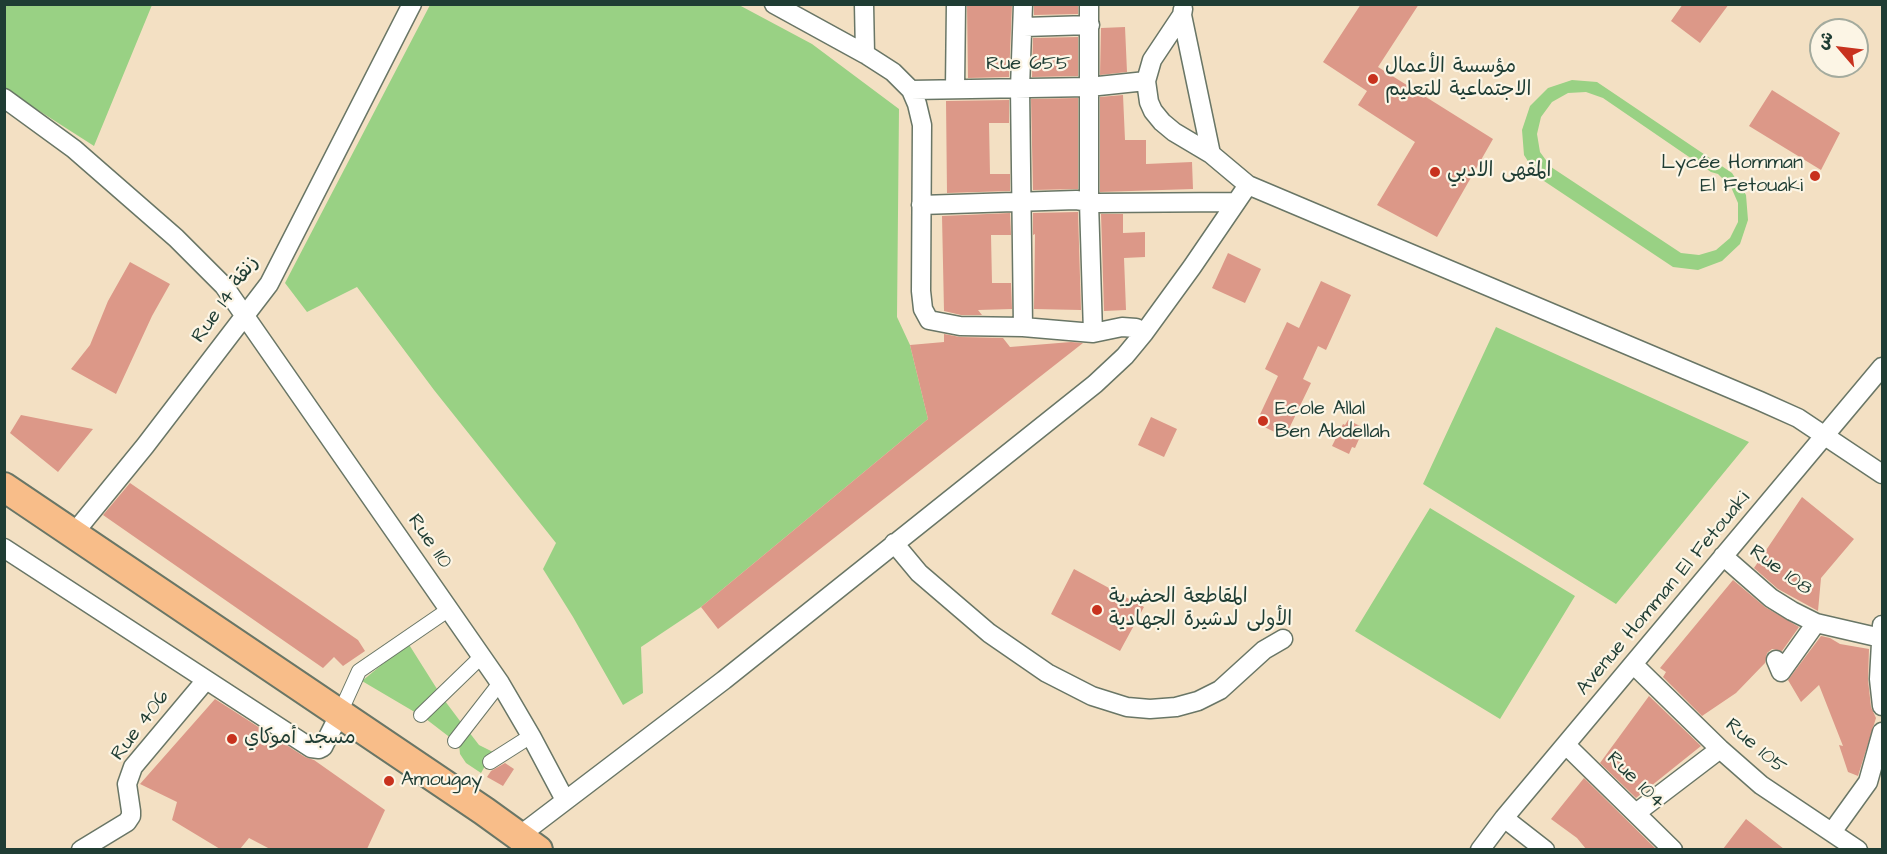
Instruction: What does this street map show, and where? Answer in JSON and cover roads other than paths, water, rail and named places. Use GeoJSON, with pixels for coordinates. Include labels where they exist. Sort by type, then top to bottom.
{"type":"FeatureCollection","features":[{"type":"Feature","properties":{"kind":"main road"},"geometry":{"type":"LineString","coordinates":[[4,487],[528,843]]}},
{"type":"Feature","properties":{"kind":"street","name":"Rue 14 زنقة"},"geometry":{"type":"LineString","coordinates":[[74,533],[269,284],[412,4]]}},
{"type":"Feature","properties":{"kind":"street"},"geometry":{"type":"LineString","coordinates":[[774,4],[893,72],[910,90],[917,104],[922,125],[921,291],[923,309],[929,320],[960,326],[1023,327],[1093,333],[1122,327],[1136,328],[1144,333]]}},
{"type":"Feature","properties":{"kind":"street"},"geometry":{"type":"LineString","coordinates":[[864,4],[865,54]]}},
{"type":"Feature","properties":{"kind":"street"},"geometry":{"type":"LineString","coordinates":[[956,4],[956,88]]}},
{"type":"Feature","properties":{"kind":"street"},"geometry":{"type":"LineString","coordinates":[[1023,4],[1024,27],[1020,88],[1023,327]]}},
{"type":"Feature","properties":{"kind":"street"},"geometry":{"type":"LineString","coordinates":[[1089,4],[1089,202],[1093,333]]}},
{"type":"Feature","properties":{"kind":"street"},"geometry":{"type":"LineString","coordinates":[[1183,10],[1152,60],[1146,81],[1149,102],[1162,122],[1174,132],[1212,154],[1248,185],[1760,400],[1798,418],[1882,474]]}},
{"type":"Feature","properties":{"kind":"street"},"geometry":{"type":"LineString","coordinates":[[1183,10],[1212,154]]}},
{"type":"Feature","properties":{"kind":"street"},"geometry":{"type":"LineString","coordinates":[[1024,27],[1090,25]]}},
{"type":"Feature","properties":{"kind":"street","name":"Rue 655"},"geometry":{"type":"LineString","coordinates":[[910,90],[1089,87],[1146,81]]}},
{"type":"Feature","properties":{"kind":"street","name":"Rue 110"},"geometry":{"type":"LineString","coordinates":[[4,98],[74,148],[176,237],[224,286],[500,682],[565,800]]}},
{"type":"Feature","properties":{"kind":"street"},"geometry":{"type":"LineString","coordinates":[[528,843],[565,800],[724,680],[1095,384],[1125,356],[1144,333],[1248,185]]}},
{"type":"Feature","properties":{"kind":"street"},"geometry":{"type":"LineString","coordinates":[[921,205],[1076,200],[1097,203],[1235,202]]}},
{"type":"Feature","properties":{"kind":"street","name":"Avenue Homman El Fetouaki"},"geometry":{"type":"LineString","coordinates":[[1480,849],[1882,367]]}},
{"type":"Feature","properties":{"kind":"street"},"geometry":{"type":"LineString","coordinates":[[894,543],[920,573],[989,633],[1047,673],[1092,696],[1127,707],[1150,709],[1176,707],[1198,701],[1220,690],[1264,651],[1283,639]]}},
{"type":"Feature","properties":{"kind":"street"},"geometry":{"type":"LineString","coordinates":[[4,548],[311,748],[316,749],[323,747],[359,671],[448,610]]}},
{"type":"Feature","properties":{"kind":"street","name":"Rue 108"},"geometry":{"type":"LineString","coordinates":[[1723,556],[1771,598],[1816,623],[1882,631]]}},
{"type":"Feature","properties":{"kind":"street"},"geometry":{"type":"LineString","coordinates":[[1781,674],[1816,623]]}},
{"type":"Feature","properties":{"kind":"street"},"geometry":{"type":"LineString","coordinates":[[1882,631],[1879,679],[1882,706]]}},
{"type":"Feature","properties":{"kind":"street"},"geometry":{"type":"LineString","coordinates":[[421,715],[482,656]]}},
{"type":"Feature","properties":{"kind":"street","name":"Rue 105"},"geometry":{"type":"LineString","coordinates":[[1634,665],[1720,749],[1761,785],[1858,849]]}},
{"type":"Feature","properties":{"kind":"street","name":"Rue 406"},"geometry":{"type":"LineString","coordinates":[[92,847],[127,822],[131,811],[127,784],[134,767],[206,680]]}},
{"type":"Feature","properties":{"kind":"street"},"geometry":{"type":"LineString","coordinates":[[455,741],[500,682]]}},
{"type":"Feature","properties":{"kind":"street"},"geometry":{"type":"LineString","coordinates":[[1832,832],[1868,782],[1882,732]]}},
{"type":"Feature","properties":{"kind":"street"},"geometry":{"type":"LineString","coordinates":[[490,762],[531,736]]}},
{"type":"Feature","properties":{"kind":"street","name":"Rue 104"},"geometry":{"type":"LineString","coordinates":[[1566,745],[1673,849]]}},
{"type":"Feature","properties":{"kind":"street"},"geometry":{"type":"LineString","coordinates":[[1636,813],[1720,749]]}},
{"type":"Feature","properties":{"kind":"street"},"geometry":{"type":"LineString","coordinates":[[1504,818],[1545,849]]}},
{"type":"Feature","properties":{"kind":"place","name":"مؤسسة الأعمال الاجتماعية للتعليم"},"geometry":{"type":"Point","coordinates":[1373,79]}},
{"type":"Feature","properties":{"kind":"place","name":"المقهى الادبي"},"geometry":{"type":"Point","coordinates":[1435,172]}},
{"type":"Feature","properties":{"kind":"place","name":"Lycée Homman El Fetouaki"},"geometry":{"type":"Point","coordinates":[1815,176]}},
{"type":"Feature","properties":{"kind":"place","name":"Ecole Allal Ben Abdellah"},"geometry":{"type":"Point","coordinates":[1263,421]}},
{"type":"Feature","properties":{"kind":"place","name":"المقاطعة الحضرية الأولى لدشيرة الجهادية"},"geometry":{"type":"Point","coordinates":[1097,610]}},
{"type":"Feature","properties":{"kind":"place","name":"مسجد أموكاي"},"geometry":{"type":"Point","coordinates":[232,739]}},
{"type":"Feature","properties":{"kind":"place","name":"Amougay"},"geometry":{"type":"Point","coordinates":[389,781]}}]}
